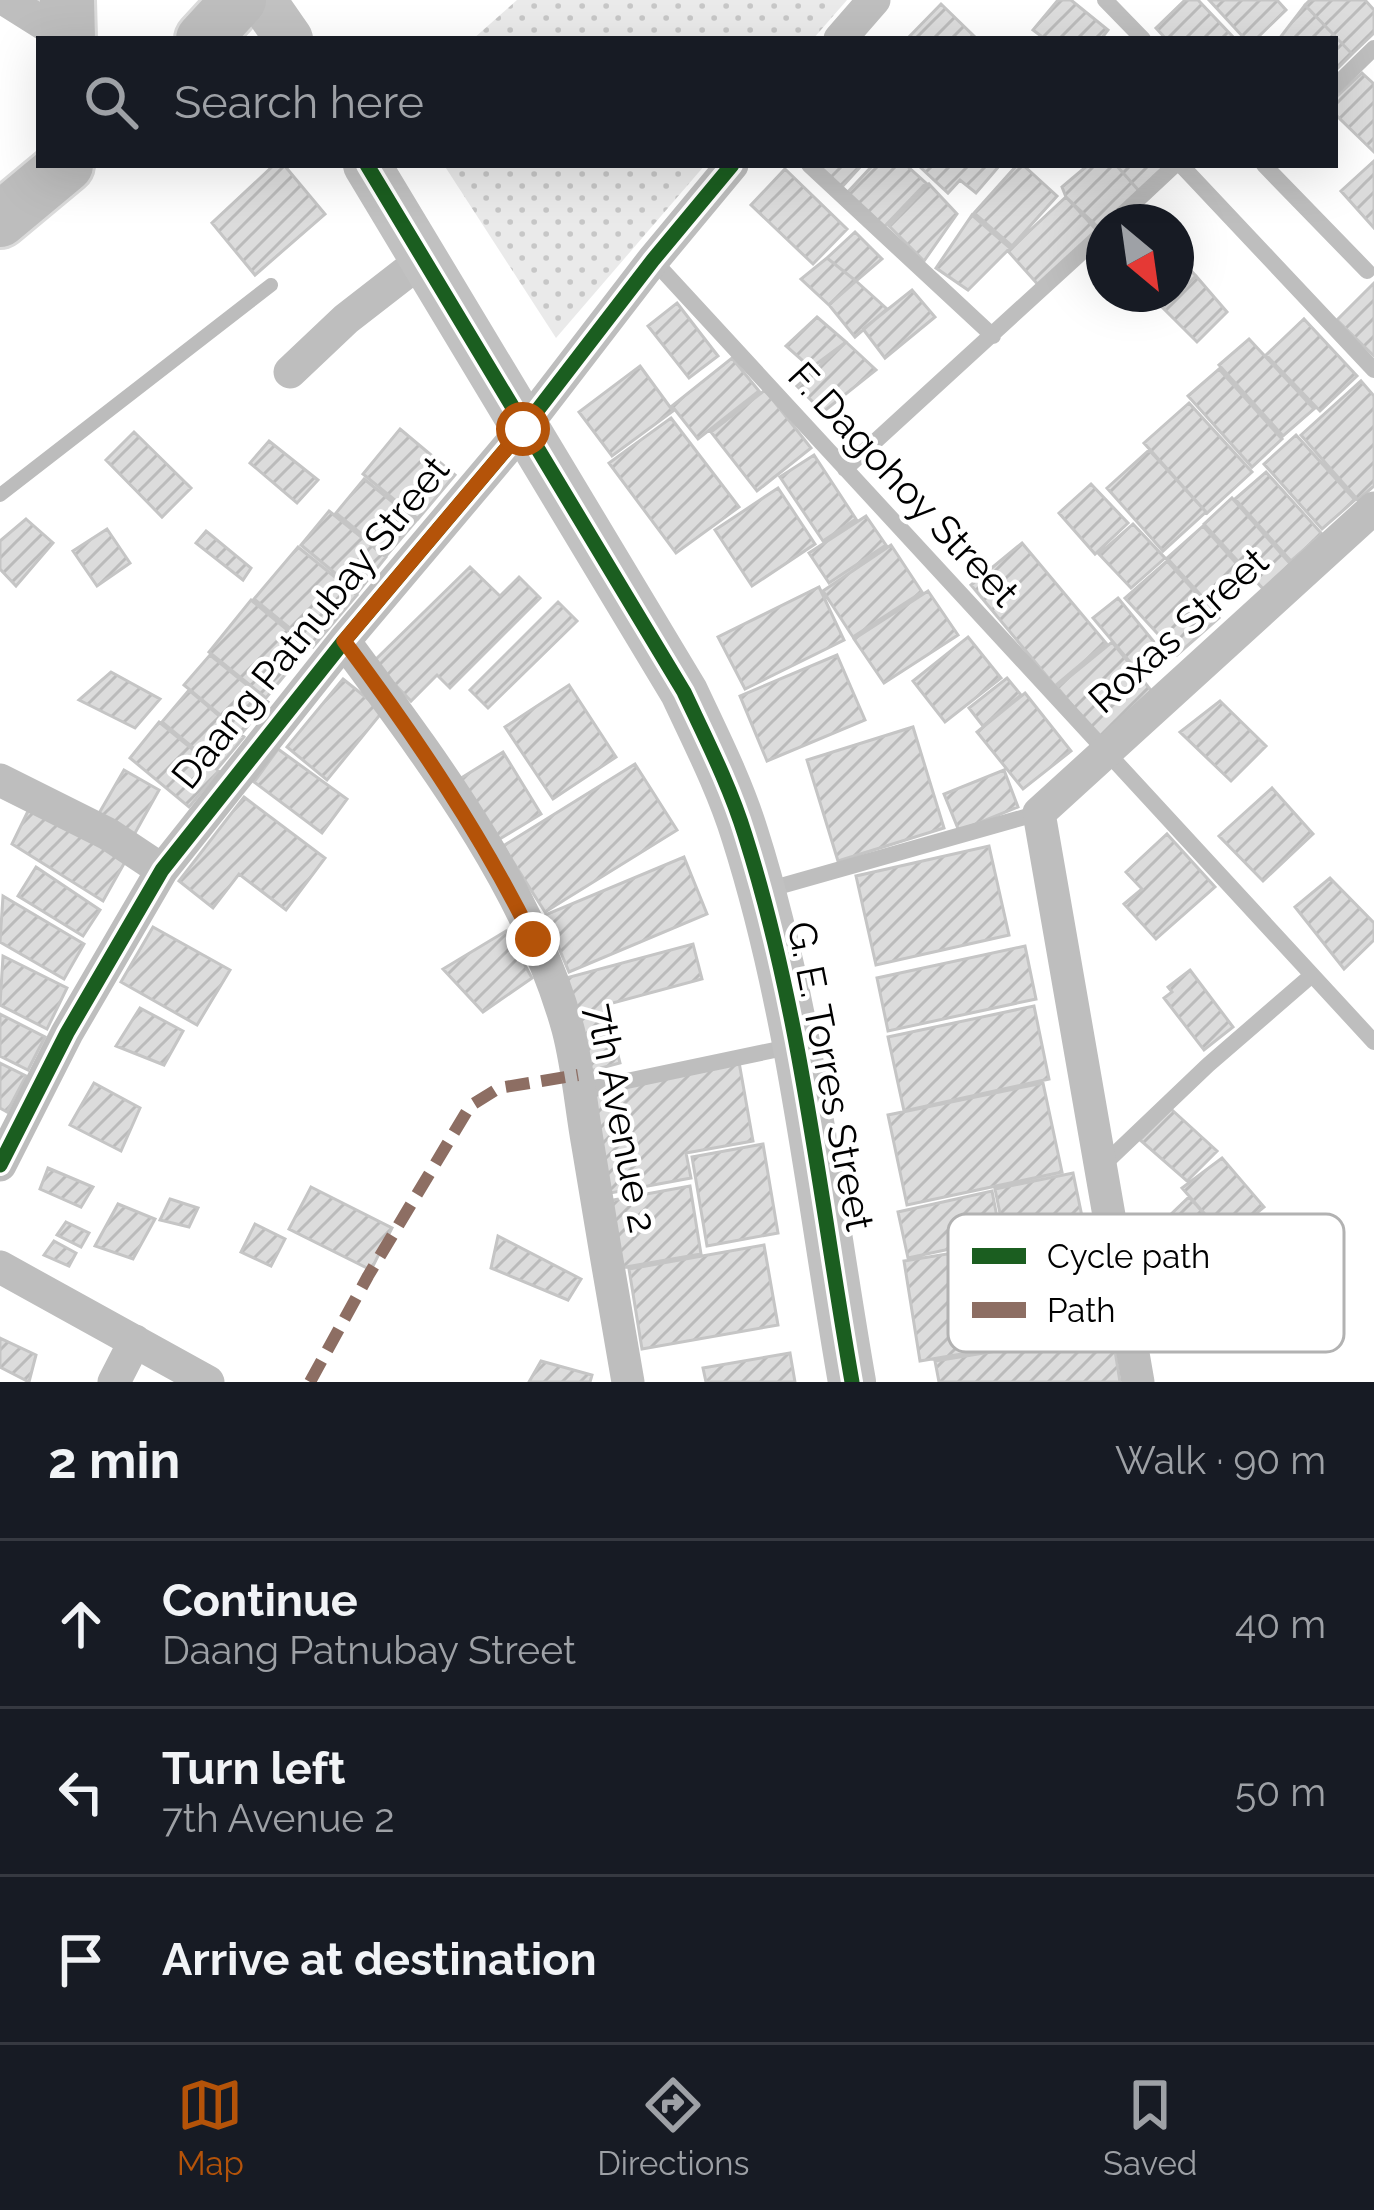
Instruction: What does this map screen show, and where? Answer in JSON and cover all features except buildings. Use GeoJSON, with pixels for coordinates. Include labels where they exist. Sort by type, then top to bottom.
{"type":"FeatureCollection","features":[{"type":"Feature","properties":{"kind":"main road"},"geometry":{"type":"LineString","coordinates":[[67,0],[68,36]]}},
{"type":"Feature","properties":{"kind":"main road"},"geometry":{"type":"LineString","coordinates":[[206,36],[239,0]]}},
{"type":"Feature","properties":{"kind":"main road"},"geometry":{"type":"LineString","coordinates":[[262,0],[287,36]]}},
{"type":"Feature","properties":{"kind":"main road"},"geometry":{"type":"LineString","coordinates":[[0,204],[36,144]]}},
{"type":"Feature","properties":{"kind":"main road"},"geometry":{"type":"LineString","coordinates":[[0,220],[62,168]]}},
{"type":"Feature","properties":{"kind":"main road","name":"G. E. Torres Street"},"geometry":{"type":"LineString","coordinates":[[369,168],[684,692],[722,773],[762,891],[795,1046],[852,1382]]}},
{"type":"Feature","properties":{"kind":"street"},"geometry":{"type":"LineString","coordinates":[[6,0],[63,36]]}},
{"type":"Feature","properties":{"kind":"street"},"geometry":{"type":"LineString","coordinates":[[843,36],[874,0]]}},
{"type":"Feature","properties":{"kind":"street","name":"Daang Patnubay Street"},"geometry":{"type":"LineString","coordinates":[[0,1165],[78,1013],[162,870],[730,168]]}},
{"type":"Feature","properties":{"kind":"street"},"geometry":{"type":"LineString","coordinates":[[290,372],[346,319],[422,260]]}},
{"type":"Feature","properties":{"kind":"street","name":"Roxas Street"},"geometry":{"type":"LineString","coordinates":[[1040,813],[1374,508]]}},
{"type":"Feature","properties":{"kind":"street","name":"7th Avenue 2"},"geometry":{"type":"LineString","coordinates":[[344,641],[418,741],[505,883],[557,997],[579,1091],[628,1382]]}},
{"type":"Feature","properties":{"kind":"street"},"geometry":{"type":"LineString","coordinates":[[0,780],[108,834],[162,870]]}},
{"type":"Feature","properties":{"kind":"street"},"geometry":{"type":"LineString","coordinates":[[1040,813],[1108,1214]]}},
{"type":"Feature","properties":{"kind":"street"},"geometry":{"type":"LineString","coordinates":[[0,1267],[208,1382]]}},
{"type":"Feature","properties":{"kind":"street"},"geometry":{"type":"LineString","coordinates":[[114,1382],[135,1341]]}},
{"type":"Feature","properties":{"kind":"street"},"geometry":{"type":"LineString","coordinates":[[1133,1352],[1138,1382]]}},
{"type":"Feature","properties":{"kind":"lane"},"geometry":{"type":"LineString","coordinates":[[1105,0],[1140,36]]}},
{"type":"Feature","properties":{"kind":"lane"},"geometry":{"type":"LineString","coordinates":[[1338,83],[1374,48]]}},
{"type":"Feature","properties":{"kind":"lane"},"geometry":{"type":"LineString","coordinates":[[812,168],[993,336]]}},
{"type":"Feature","properties":{"kind":"lane"},"geometry":{"type":"LineString","coordinates":[[1134,204],[1175,168]]}},
{"type":"Feature","properties":{"kind":"lane"},"geometry":{"type":"LineString","coordinates":[[1181,168],[1374,370]]}},
{"type":"Feature","properties":{"kind":"lane"},"geometry":{"type":"LineString","coordinates":[[1267,168],[1367,271]]}},
{"type":"Feature","properties":{"kind":"lane"},"geometry":{"type":"LineString","coordinates":[[845,469],[1086,249]]}},
{"type":"Feature","properties":{"kind":"lane","name":"F. Dagohoy Street"},"geometry":{"type":"LineString","coordinates":[[653,260],[1374,1042]]}},
{"type":"Feature","properties":{"kind":"lane"},"geometry":{"type":"LineString","coordinates":[[762,891],[1040,813]]}},
{"type":"Feature","properties":{"kind":"lane"},"geometry":{"type":"LineString","coordinates":[[1100,1168],[1208,1064],[1312,975]]}},
{"type":"Feature","properties":{"kind":"lane"},"geometry":{"type":"LineString","coordinates":[[579,1091],[795,1046]]}},
{"type":"Feature","properties":{"kind":"shaded area"},"geometry":{"type":"Polygon","coordinates":[[[517,0],[847,0],[816,36],[476,36],[517,0]]]}},
{"type":"Feature","properties":{"kind":"shaded area"},"geometry":{"type":"Polygon","coordinates":[[[446,168],[702,168],[556,338],[446,168]]]}},
{"type":"Feature","properties":{"kind":"waterway"},"geometry":{"type":"LineString","coordinates":[[0,495],[271,285]]}},
{"type":"Feature","properties":{"kind":"marked path"},"geometry":{"type":"LineString","coordinates":[[310,1382],[470,1106],[499,1088],[578,1075]]}},
{"type":"Feature","properties":{"kind":"cycle path"},"geometry":{"type":"LineString","coordinates":[[369,168],[684,692],[732,799],[764,902],[795,1037],[852,1382]]}},
{"type":"Feature","properties":{"kind":"cycle path"},"geometry":{"type":"LineString","coordinates":[[0,1165],[67,1033],[162,870],[730,168]]}},
{"type":"Feature","properties":{"kind":"route"},"geometry":{"type":"LineString","coordinates":[[523,429],[344,641],[475,829],[533,939]]}}]}
